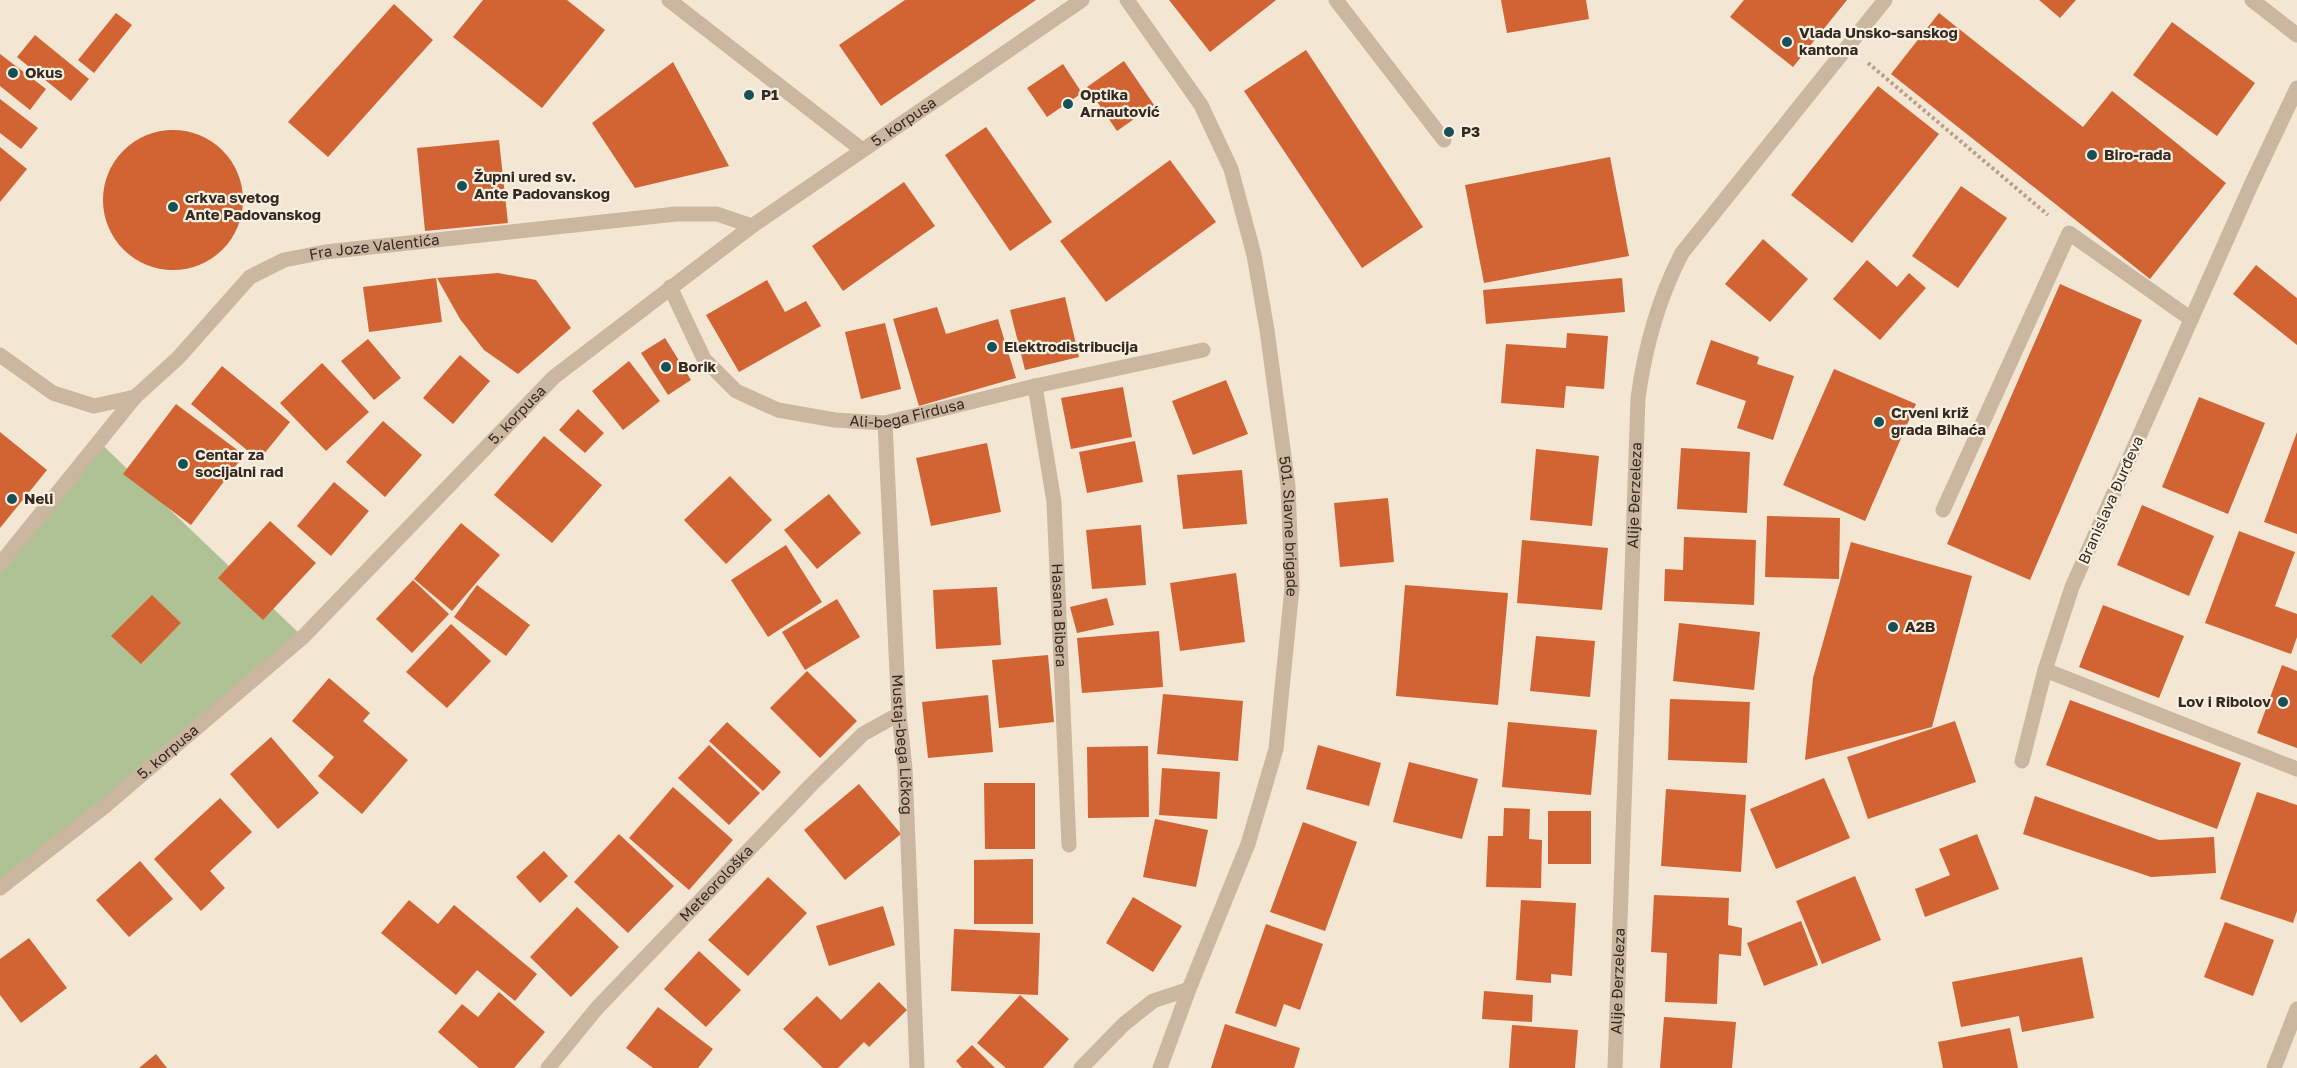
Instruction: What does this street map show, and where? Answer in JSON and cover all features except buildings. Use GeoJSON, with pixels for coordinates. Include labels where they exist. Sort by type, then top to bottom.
{"type":"FeatureCollection","features":[{"type":"Feature","properties":{"kind":"street"},"geometry":{"type":"LineString","coordinates":[[669,0],[861,149]]}},
{"type":"Feature","properties":{"kind":"street","name":"5. korpusa"},"geometry":{"type":"LineString","coordinates":[[0,888],[105,806],[303,637],[554,377],[752,226],[861,149],[1082,0]]}},
{"type":"Feature","properties":{"kind":"street","name":"501. Slavne brigade"},"geometry":{"type":"LineString","coordinates":[[1127,0],[1201,105],[1231,169],[1254,255],[1288,486],[1292,588],[1276,749],[1248,844],[1189,989],[1160,1068]]}},
{"type":"Feature","properties":{"kind":"street"},"geometry":{"type":"LineString","coordinates":[[1336,0],[1444,140]]}},
{"type":"Feature","properties":{"kind":"street","name":"Alije Đerzeleza"},"geometry":{"type":"LineString","coordinates":[[1615,1068],[1638,398],[1645,349],[1670,275],[1682,253],[1885,0]]}},
{"type":"Feature","properties":{"kind":"street"},"geometry":{"type":"LineString","coordinates":[[2252,0],[2297,36]]}},
{"type":"Feature","properties":{"kind":"street","name":"Branislava Đurđeva"},"geometry":{"type":"LineString","coordinates":[[2022,761],[2045,670],[2072,587],[2297,88]]}},
{"type":"Feature","properties":{"kind":"street","name":"Fra Joze Valentića"},"geometry":{"type":"LineString","coordinates":[[0,355],[53,393],[94,406],[135,397],[178,358],[250,277],[284,260],[325,252],[676,214],[717,214],[752,226]]}},
{"type":"Feature","properties":{"kind":"street"},"geometry":{"type":"LineString","coordinates":[[1943,510],[2069,233],[2191,319]]}},
{"type":"Feature","properties":{"kind":"street","name":"Ali-bega Firdusa"},"geometry":{"type":"LineString","coordinates":[[670,287],[704,359],[736,391],[778,410],[835,420],[885,423],[1035,386],[1203,350]]}},
{"type":"Feature","properties":{"kind":"street","name":"Hasana Bibera"},"geometry":{"type":"LineString","coordinates":[[1035,386],[1054,502],[1069,845]]}},
{"type":"Feature","properties":{"kind":"street"},"geometry":{"type":"LineString","coordinates":[[0,564],[135,397]]}},
{"type":"Feature","properties":{"kind":"street","name":"Mustaj-bega Ličkog"},"geometry":{"type":"LineString","coordinates":[[885,423],[899,714],[905,768],[917,1068]]}},
{"type":"Feature","properties":{"kind":"street"},"geometry":{"type":"LineString","coordinates":[[2045,670],[2297,769]]}},
{"type":"Feature","properties":{"kind":"street","name":"Meteorološka"},"geometry":{"type":"LineString","coordinates":[[548,1068],[597,1008],[812,784],[863,734],[899,714]]}},
{"type":"Feature","properties":{"kind":"street"},"geometry":{"type":"LineString","coordinates":[[1081,1068],[1124,1024],[1153,1001],[1189,989]]}},
{"type":"Feature","properties":{"kind":"street"},"geometry":{"type":"LineString","coordinates":[[2274,1068],[2297,1009]]}},
{"type":"Feature","properties":{"kind":"path"},"geometry":{"type":"LineString","coordinates":[[1849,46],[2069,233]]}},
{"type":"Feature","properties":{"kind":"green space"},"geometry":{"type":"Polygon","coordinates":[[[94,437],[303,637],[0,888],[0,559],[94,437]]]}},
{"type":"Feature","properties":{"kind":"place","name":"Vlada Unsko-sanskog kantona"},"geometry":{"type":"Point","coordinates":[1787,42]}},
{"type":"Feature","properties":{"kind":"place","name":"Okus"},"geometry":{"type":"Point","coordinates":[13,73]}},
{"type":"Feature","properties":{"kind":"place","name":"P1"},"geometry":{"type":"Point","coordinates":[749,95]}},
{"type":"Feature","properties":{"kind":"place","name":"Optika Arnautović"},"geometry":{"type":"Point","coordinates":[1068,104]}},
{"type":"Feature","properties":{"kind":"place","name":"P3"},"geometry":{"type":"Point","coordinates":[1449,132]}},
{"type":"Feature","properties":{"kind":"place","name":"Biro-rada"},"geometry":{"type":"Point","coordinates":[2092,155]}},
{"type":"Feature","properties":{"kind":"place","name":"Župni ured sv. Ante Padovanskog"},"geometry":{"type":"Point","coordinates":[462,186]}},
{"type":"Feature","properties":{"kind":"place","name":"crkva svetog Ante Padovanskog"},"geometry":{"type":"Point","coordinates":[173,207]}},
{"type":"Feature","properties":{"kind":"place","name":"Elektrodistribucija"},"geometry":{"type":"Point","coordinates":[992,347]}},
{"type":"Feature","properties":{"kind":"place","name":"Borik"},"geometry":{"type":"Point","coordinates":[666,367]}},
{"type":"Feature","properties":{"kind":"place","name":"Crveni križ grada Bihaća"},"geometry":{"type":"Point","coordinates":[1879,422]}},
{"type":"Feature","properties":{"kind":"place","name":"Centar za socijalni rad"},"geometry":{"type":"Point","coordinates":[183,464]}},
{"type":"Feature","properties":{"kind":"place","name":"Neli"},"geometry":{"type":"Point","coordinates":[12,499]}},
{"type":"Feature","properties":{"kind":"place","name":"A2B"},"geometry":{"type":"Point","coordinates":[1893,627]}},
{"type":"Feature","properties":{"kind":"place","name":"Lov i Ribolov"},"geometry":{"type":"Point","coordinates":[2283,702]}}]}
